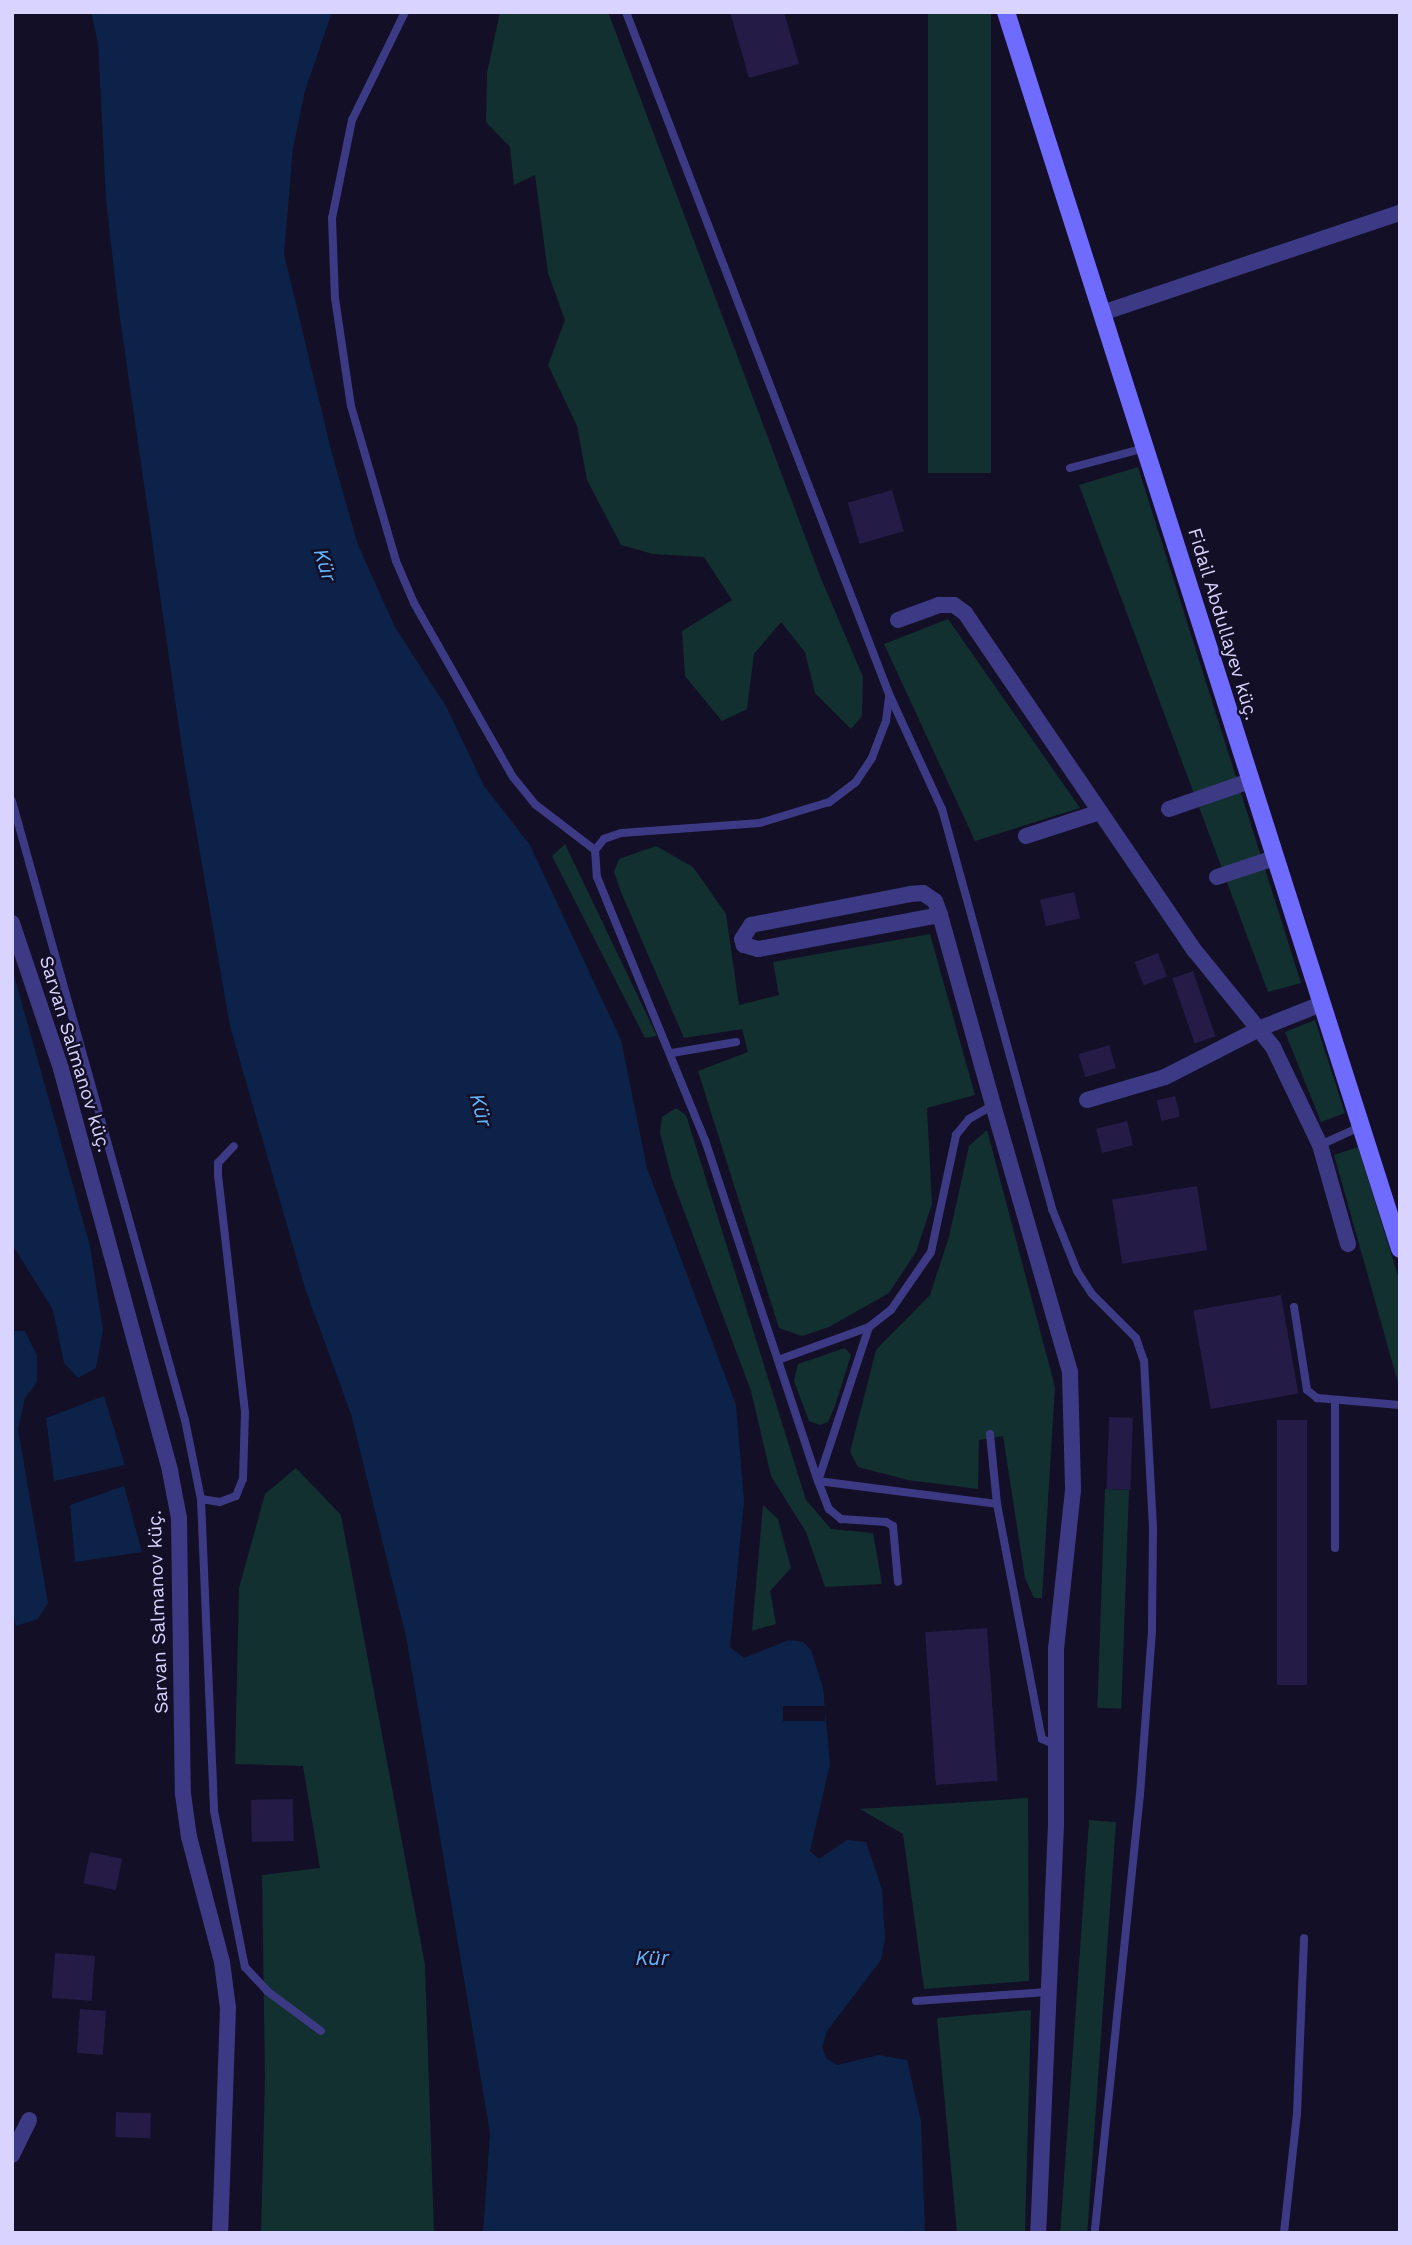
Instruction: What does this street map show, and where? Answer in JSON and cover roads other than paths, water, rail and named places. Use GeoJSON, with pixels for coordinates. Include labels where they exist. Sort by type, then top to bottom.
{"type":"FeatureCollection","features":[{"type":"Feature","properties":{"kind":"street","name":"Fidail Abdullayev küç."},"geometry":{"type":"LineString","coordinates":[[1006,12],[1400,1249]]}},
{"type":"Feature","properties":{"kind":"street"},"geometry":{"type":"LineString","coordinates":[[1102,313],[1400,213]]}},
{"type":"Feature","properties":{"kind":"street"},"geometry":{"type":"LineString","coordinates":[[898,620],[939,605],[954,605],[965,613],[1195,951],[1261,1028],[1289,1075],[1320,1145],[1348,1244]]}},
{"type":"Feature","properties":{"kind":"street"},"geometry":{"type":"LineString","coordinates":[[1169,809],[1250,781]]}},
{"type":"Feature","properties":{"kind":"street"},"geometry":{"type":"LineString","coordinates":[[1026,836],[1100,812]]}},
{"type":"Feature","properties":{"kind":"street"},"geometry":{"type":"LineString","coordinates":[[1217,877],[1274,858]]}},
{"type":"Feature","properties":{"kind":"street"},"geometry":{"type":"LineString","coordinates":[[940,915],[758,949],[744,945],[742,939],[751,925],[910,894],[930,896],[940,915],[1074,1394],[1073,1490],[1056,1649],[1056,1825],[1038,2233]]}},
{"type":"Feature","properties":{"kind":"street","name":"Sarvan Salmanov küç."},"geometry":{"type":"LineString","coordinates":[[12,923],[61,1069],[170,1471],[179,1518],[183,1794],[189,1837],[222,1962],[228,2008],[220,2233]]}},
{"type":"Feature","properties":{"kind":"street"},"geometry":{"type":"LineString","coordinates":[[1087,1100],[1165,1077],[1261,1028],[1321,1004]]}},
{"type":"Feature","properties":{"kind":"street"},"geometry":{"type":"LineString","coordinates":[[12,2155],[29,2120]]}},
{"type":"Feature","properties":{"kind":"lane"},"geometry":{"type":"LineString","coordinates":[[405,12],[352,120],[332,218],[335,298],[351,407],[396,561],[414,603],[513,777],[536,805],[595,850]]}},
{"type":"Feature","properties":{"kind":"lane"},"geometry":{"type":"LineString","coordinates":[[626,12],[889,695],[942,809],[959,860],[1052,1209],[1077,1271],[1092,1294],[1136,1338],[1144,1361],[1153,1528],[1152,1631],[1140,1794],[1095,2233]]}},
{"type":"Feature","properties":{"kind":"lane"},"geometry":{"type":"LineString","coordinates":[[1070,468],[1145,448]]}},
{"type":"Feature","properties":{"kind":"lane"},"geometry":{"type":"LineString","coordinates":[[889,695],[886,722],[872,758],[856,782],[829,802],[760,823],[621,833],[604,839],[595,850],[597,877],[672,1053],[829,1509],[841,1519],[886,1522],[893,1526],[898,1582]]}},
{"type":"Feature","properties":{"kind":"lane"},"geometry":{"type":"LineString","coordinates":[[12,801],[185,1420],[201,1499],[214,1811],[245,1967],[267,1992],[321,2032]]}},
{"type":"Feature","properties":{"kind":"lane"},"geometry":{"type":"LineString","coordinates":[[672,1053],[736,1042]]}},
{"type":"Feature","properties":{"kind":"lane"},"geometry":{"type":"LineString","coordinates":[[778,1360],[869,1327],[891,1310],[931,1252],[956,1135],[969,1119],[993,1105]]}},
{"type":"Feature","properties":{"kind":"lane"},"geometry":{"type":"LineString","coordinates":[[1320,1145],[1360,1127]]}},
{"type":"Feature","properties":{"kind":"lane"},"geometry":{"type":"LineString","coordinates":[[201,1499],[220,1502],[236,1496],[243,1479],[245,1412],[218,1176],[219,1163],[234,1146]]}},
{"type":"Feature","properties":{"kind":"lane"},"geometry":{"type":"LineString","coordinates":[[1294,1307],[1307,1390],[1317,1398],[1400,1405]]}},
{"type":"Feature","properties":{"kind":"lane"},"geometry":{"type":"LineString","coordinates":[[818,1481],[869,1327]]}},
{"type":"Feature","properties":{"kind":"lane"},"geometry":{"type":"LineString","coordinates":[[1335,1400],[1335,1548]]}},
{"type":"Feature","properties":{"kind":"lane"},"geometry":{"type":"LineString","coordinates":[[990,1434],[997,1504],[1039,1725],[1042,1739],[1056,1745]]}},
{"type":"Feature","properties":{"kind":"lane"},"geometry":{"type":"LineString","coordinates":[[818,1481],[997,1504]]}},
{"type":"Feature","properties":{"kind":"lane"},"geometry":{"type":"LineString","coordinates":[[1284,2233],[1297,2114],[1304,1938]]}},
{"type":"Feature","properties":{"kind":"lane"},"geometry":{"type":"LineString","coordinates":[[916,2001],[1047,1992]]}},
{"type":"Feature","properties":{"kind":"water","name":"Kür"},"geometry":{"type":"Polygon","coordinates":[[[91,12],[332,12],[305,91],[293,148],[284,254],[331,450],[358,545],[395,627],[447,708],[484,786],[530,845],[621,1040],[647,1168],[736,1405],[744,1501],[730,1647],[744,1658],[789,1640],[803,1642],[811,1650],[823,1688],[830,1764],[810,1851],[819,1859],[847,1840],[866,1842],[882,1889],[885,1938],[881,1960],[827,2031],[822,2047],[826,2058],[837,2065],[879,2055],[907,2060],[921,2121],[925,2233],[483,2233],[490,2133],[406,1636],[351,1414],[305,1288],[230,1026],[183,755],[117,297],[106,199],[98,43],[91,12]]]}},
{"type":"Feature","properties":{"kind":"water"},"geometry":{"type":"Polygon","coordinates":[[[12,968],[90,1246],[103,1330],[96,1368],[78,1378],[64,1363],[53,1310],[12,1244],[12,968]]]}},
{"type":"Feature","properties":{"kind":"water"},"geometry":{"type":"Polygon","coordinates":[[[12,1331],[25,1331],[37,1356],[37,1382],[25,1398],[18,1429],[48,1603],[38,1619],[16,1626],[12,1611],[12,1331]]]}},
{"type":"Feature","properties":{"kind":"water"},"geometry":{"type":"Polygon","coordinates":[[[104,1396],[125,1465],[54,1481],[46,1418],[104,1396]]]}},
{"type":"Feature","properties":{"kind":"water"},"geometry":{"type":"Polygon","coordinates":[[[124,1486],[142,1552],[75,1562],[70,1505],[124,1486]]]}}]}
